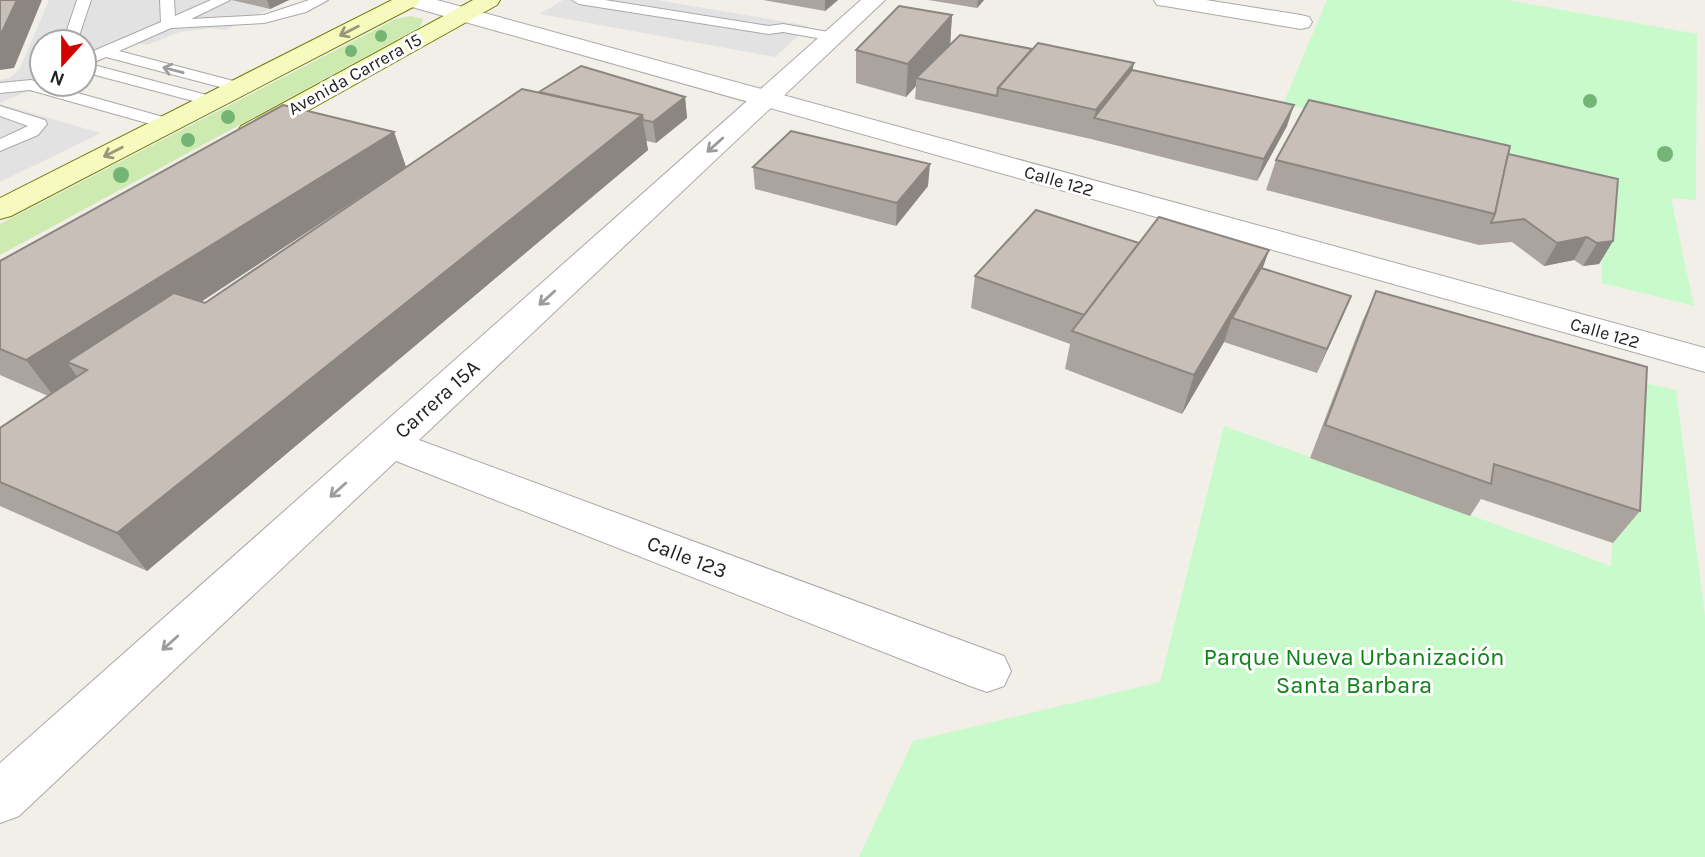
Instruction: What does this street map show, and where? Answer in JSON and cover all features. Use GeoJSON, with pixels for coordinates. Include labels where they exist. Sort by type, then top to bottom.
{"type":"FeatureCollection","features":[{"type":"Feature","properties":{"kind":"main road","name":"Avenida Carrera 15"},"geometry":{"type":"LineString","coordinates":[[0,210],[411,0]]}},
{"type":"Feature","properties":{"kind":"main road","name":"Avenida Carrera 15"},"geometry":{"type":"LineString","coordinates":[[226,145],[489,0]]}},
{"type":"Feature","properties":{"kind":"street","name":"Calle 122"},"geometry":{"type":"LineString","coordinates":[[411,0],[1705,360]]}},
{"type":"Feature","properties":{"kind":"street","name":"Carrera 15A"},"geometry":{"type":"LineString","coordinates":[[0,798],[874,0]]}},
{"type":"Feature","properties":{"kind":"street"},"geometry":{"type":"LineString","coordinates":[[1164,0],[1301,22]]}},
{"type":"Feature","properties":{"kind":"street","name":"Calle 123"},"geometry":{"type":"LineString","coordinates":[[388,443],[987,671]]}},
{"type":"Feature","properties":{"kind":"lane"},"geometry":{"type":"LineString","coordinates":[[74,28],[83,0]]}},
{"type":"Feature","properties":{"kind":"lane"},"geometry":{"type":"LineString","coordinates":[[167,0],[168,24]]}},
{"type":"Feature","properties":{"kind":"lane"},"geometry":{"type":"LineString","coordinates":[[98,55],[223,0]]}},
{"type":"Feature","properties":{"kind":"lane"},"geometry":{"type":"LineString","coordinates":[[168,24],[269,20],[295,13],[321,0]]}},
{"type":"Feature","properties":{"kind":"lane"},"geometry":{"type":"LineString","coordinates":[[579,0],[769,30],[778,34],[831,40]]}},
{"type":"Feature","properties":{"kind":"lane"},"geometry":{"type":"LineString","coordinates":[[104,52],[239,87]]}},
{"type":"Feature","properties":{"kind":"lane"},"geometry":{"type":"LineString","coordinates":[[98,71],[212,101]]}},
{"type":"Feature","properties":{"kind":"lane"},"geometry":{"type":"LineString","coordinates":[[0,88],[28,83]]}},
{"type":"Feature","properties":{"kind":"lane"},"geometry":{"type":"LineString","coordinates":[[0,99],[28,86]]}},
{"type":"Feature","properties":{"kind":"lane"},"geometry":{"type":"LineString","coordinates":[[87,98],[168,124]]}},
{"type":"Feature","properties":{"kind":"lane"},"geometry":{"type":"LineString","coordinates":[[0,111],[39,124],[32,131],[0,146]]}},
{"type":"Feature","properties":{"kind":"green space"},"geometry":{"type":"Polygon","coordinates":[[[1327,0],[1507,0],[1697,34],[1696,200],[1671,198],[1694,306],[1602,283],[1601,176],[1283,104],[1327,0]]]}},
{"type":"Feature","properties":{"kind":"green space"},"geometry":{"type":"Polygon","coordinates":[[[411,16],[423,19],[420,27],[0,255],[0,224],[396,19],[411,16]]]}},
{"type":"Feature","properties":{"kind":"green space","name":"Parque Nueva Urbanización Santa Barbara"},"geometry":{"type":"Polygon","coordinates":[[[1624,378],[1676,390],[1705,616],[1705,857],[859,857],[913,741],[1160,682],[1224,426],[1611,566],[1624,378]]]}},
{"type":"Feature","properties":{"kind":"shaded area"},"geometry":{"type":"Polygon","coordinates":[[[49,0],[229,0],[270,9],[226,30],[211,28],[180,32],[147,45],[139,43],[98,61],[98,28],[37,28],[49,0]]]}},
{"type":"Feature","properties":{"kind":"shaded area"},"geometry":{"type":"Polygon","coordinates":[[[563,0],[656,0],[809,26],[775,57],[540,14],[563,0]]]}},
{"type":"Feature","properties":{"kind":"shaded area"},"geometry":{"type":"Polygon","coordinates":[[[28,49],[28,91],[0,103],[0,80],[10,78],[20,68],[28,49]]]}},
{"type":"Feature","properties":{"kind":"shaded area"},"geometry":{"type":"Polygon","coordinates":[[[0,104],[101,133],[0,182],[0,104]]]}},
{"type":"Feature","properties":{"kind":"building"},"geometry":{"type":"Polygon","coordinates":[[[0,0],[17,0],[0,36],[0,0]]]}},
{"type":"Feature","properties":{"kind":"building"},"geometry":{"type":"Polygon","coordinates":[[[899,6],[952,15],[908,64],[856,50],[899,6]]]}},
{"type":"Feature","properties":{"kind":"building"},"geometry":{"type":"Polygon","coordinates":[[[960,35],[1032,49],[998,88],[997,96],[916,78],[960,35]]]}},
{"type":"Feature","properties":{"kind":"building"},"geometry":{"type":"Polygon","coordinates":[[[1038,43],[1134,63],[1096,110],[998,88],[1038,43]]]}},
{"type":"Feature","properties":{"kind":"building"},"geometry":{"type":"Polygon","coordinates":[[[581,66],[685,97],[653,122],[643,120],[642,115],[539,92],[581,66]]]}},
{"type":"Feature","properties":{"kind":"building"},"geometry":{"type":"Polygon","coordinates":[[[1132,70],[1294,105],[1264,159],[1094,118],[1132,70]]]}},
{"type":"Feature","properties":{"kind":"building"},"geometry":{"type":"Polygon","coordinates":[[[522,89],[642,115],[117,533],[0,482],[0,428],[87,370],[67,362],[174,293],[205,303],[522,89]]]}},
{"type":"Feature","properties":{"kind":"building"},"geometry":{"type":"Polygon","coordinates":[[[1309,100],[1510,146],[1495,214],[1276,160],[1309,100]]]}},
{"type":"Feature","properties":{"kind":"building"},"geometry":{"type":"Polygon","coordinates":[[[283,105],[394,132],[26,360],[0,349],[0,261],[283,105]]]}},
{"type":"Feature","properties":{"kind":"building"},"geometry":{"type":"Polygon","coordinates":[[[791,131],[930,164],[897,203],[753,167],[791,131]]]}},
{"type":"Feature","properties":{"kind":"building"},"geometry":{"type":"Polygon","coordinates":[[[1508,154],[1618,179],[1613,241],[1597,243],[1587,237],[1557,243],[1524,219],[1491,223],[1508,154]]]}},
{"type":"Feature","properties":{"kind":"building"},"geometry":{"type":"Polygon","coordinates":[[[1036,210],[1139,243],[1084,315],[975,276],[1036,210]]]}},
{"type":"Feature","properties":{"kind":"building"},"geometry":{"type":"Polygon","coordinates":[[[1159,217],[1269,250],[1194,375],[1072,331],[1159,217]]]}},
{"type":"Feature","properties":{"kind":"building"},"geometry":{"type":"Polygon","coordinates":[[[1261,268],[1351,296],[1327,349],[1232,318],[1261,268]]]}},
{"type":"Feature","properties":{"kind":"building"},"geometry":{"type":"Polygon","coordinates":[[[1376,291],[1647,367],[1640,511],[1494,464],[1491,484],[1325,425],[1376,291]]]}}]}
